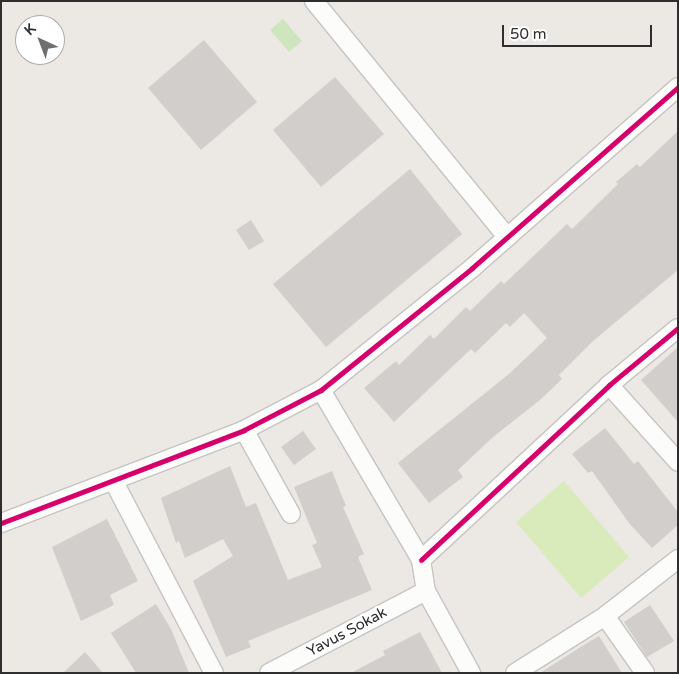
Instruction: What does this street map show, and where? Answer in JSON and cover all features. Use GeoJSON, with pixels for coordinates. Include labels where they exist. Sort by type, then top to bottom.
{"type":"FeatureCollection","features":[{"type":"Feature","properties":{"kind":"street"},"geometry":{"type":"LineString","coordinates":[[314,1],[508,237]]}},
{"type":"Feature","properties":{"kind":"street"},"geometry":{"type":"LineString","coordinates":[[1,524],[114,482],[244,430],[320,390],[508,237],[678,87]]}},
{"type":"Feature","properties":{"kind":"street"},"geometry":{"type":"LineString","coordinates":[[421,560],[609,385],[678,328]]}},
{"type":"Feature","properties":{"kind":"street"},"geometry":{"type":"LineString","coordinates":[[609,385],[678,462]]}},
{"type":"Feature","properties":{"kind":"street"},"geometry":{"type":"LineString","coordinates":[[320,390],[421,560],[426,591],[471,673]]}},
{"type":"Feature","properties":{"kind":"street"},"geometry":{"type":"LineString","coordinates":[[244,430],[291,514]]}},
{"type":"Feature","properties":{"kind":"street"},"geometry":{"type":"LineString","coordinates":[[114,482],[214,673]]}},
{"type":"Feature","properties":{"kind":"street"},"geometry":{"type":"LineString","coordinates":[[515,673],[605,616],[678,559]]}},
{"type":"Feature","properties":{"kind":"street","name":"Yavus Sokak"},"geometry":{"type":"LineString","coordinates":[[269,673],[426,591]]}},
{"type":"Feature","properties":{"kind":"street"},"geometry":{"type":"LineString","coordinates":[[605,616],[645,673]]}},
{"type":"Feature","properties":{"kind":"green space"},"geometry":{"type":"Polygon","coordinates":[[[283,19],[302,41],[289,52],[270,30],[283,19]]]}},
{"type":"Feature","properties":{"kind":"green space"},"geometry":{"type":"Polygon","coordinates":[[[564,481],[629,557],[581,598],[516,522],[564,481]]]}},
{"type":"Feature","properties":{"kind":"building"},"geometry":{"type":"Polygon","coordinates":[[[204,40],[257,102],[201,150],[148,88],[204,40]]]}},
{"type":"Feature","properties":{"kind":"building"},"geometry":{"type":"Polygon","coordinates":[[[335,77],[384,134],[321,187],[273,130],[335,77]]]}},
{"type":"Feature","properties":{"kind":"building"},"geometry":{"type":"Polygon","coordinates":[[[678,131],[678,270],[593,341],[559,375],[562,379],[540,400],[493,437],[458,470],[463,477],[429,503],[398,463],[509,374],[547,338],[524,313],[510,327],[506,323],[475,353],[471,349],[394,422],[364,388],[396,361],[399,365],[430,335],[434,339],[466,307],[470,311],[501,281],[504,284],[567,224],[572,229],[618,184],[616,182],[637,164],[640,167],[678,131]]]}},
{"type":"Feature","properties":{"kind":"building"},"geometry":{"type":"Polygon","coordinates":[[[410,169],[462,234],[326,347],[273,284],[410,169]]]}},
{"type":"Feature","properties":{"kind":"building"},"geometry":{"type":"Polygon","coordinates":[[[251,220],[264,241],[249,250],[236,230],[251,220]]]}},
{"type":"Feature","properties":{"kind":"building"},"geometry":{"type":"Polygon","coordinates":[[[678,347],[678,422],[641,380],[678,347]]]}},
{"type":"Feature","properties":{"kind":"building"},"geometry":{"type":"Polygon","coordinates":[[[605,428],[634,464],[638,461],[678,512],[678,525],[652,548],[629,523],[592,471],[588,473],[572,454],[605,428]]]}},
{"type":"Feature","properties":{"kind":"building"},"geometry":{"type":"Polygon","coordinates":[[[303,431],[316,449],[294,465],[281,447],[303,431]]]}},
{"type":"Feature","properties":{"kind":"building"},"geometry":{"type":"Polygon","coordinates":[[[230,466],[246,507],[256,503],[288,580],[322,567],[312,545],[317,543],[294,487],[332,471],[346,506],[343,507],[364,554],[358,557],[372,590],[248,641],[251,647],[226,657],[193,581],[233,556],[223,539],[185,558],[179,541],[176,543],[161,498],[230,466]]]}},
{"type":"Feature","properties":{"kind":"building"},"geometry":{"type":"Polygon","coordinates":[[[107,519],[138,581],[110,595],[114,605],[81,621],[52,547],[107,519]]]}},
{"type":"Feature","properties":{"kind":"building"},"geometry":{"type":"Polygon","coordinates":[[[156,604],[171,629],[189,673],[136,673],[111,633],[156,604]]]}},
{"type":"Feature","properties":{"kind":"building"},"geometry":{"type":"Polygon","coordinates":[[[650,605],[674,641],[647,657],[624,622],[650,605]]]}},
{"type":"Feature","properties":{"kind":"building"},"geometry":{"type":"Polygon","coordinates":[[[420,632],[442,673],[351,673],[385,655],[383,651],[420,632]]]}},
{"type":"Feature","properties":{"kind":"building"},"geometry":{"type":"Polygon","coordinates":[[[599,636],[622,673],[540,673],[579,648],[599,636]]]}},
{"type":"Feature","properties":{"kind":"building"},"geometry":{"type":"Polygon","coordinates":[[[85,652],[103,673],[63,673],[85,652]]]}},
{"type":"Feature","properties":{"kind":"cycle path"},"geometry":{"type":"LineString","coordinates":[[1,523],[244,430],[321,390],[472,268],[678,87]]}},
{"type":"Feature","properties":{"kind":"cycle path"},"geometry":{"type":"LineString","coordinates":[[421,560],[609,385],[678,328]]}}]}
